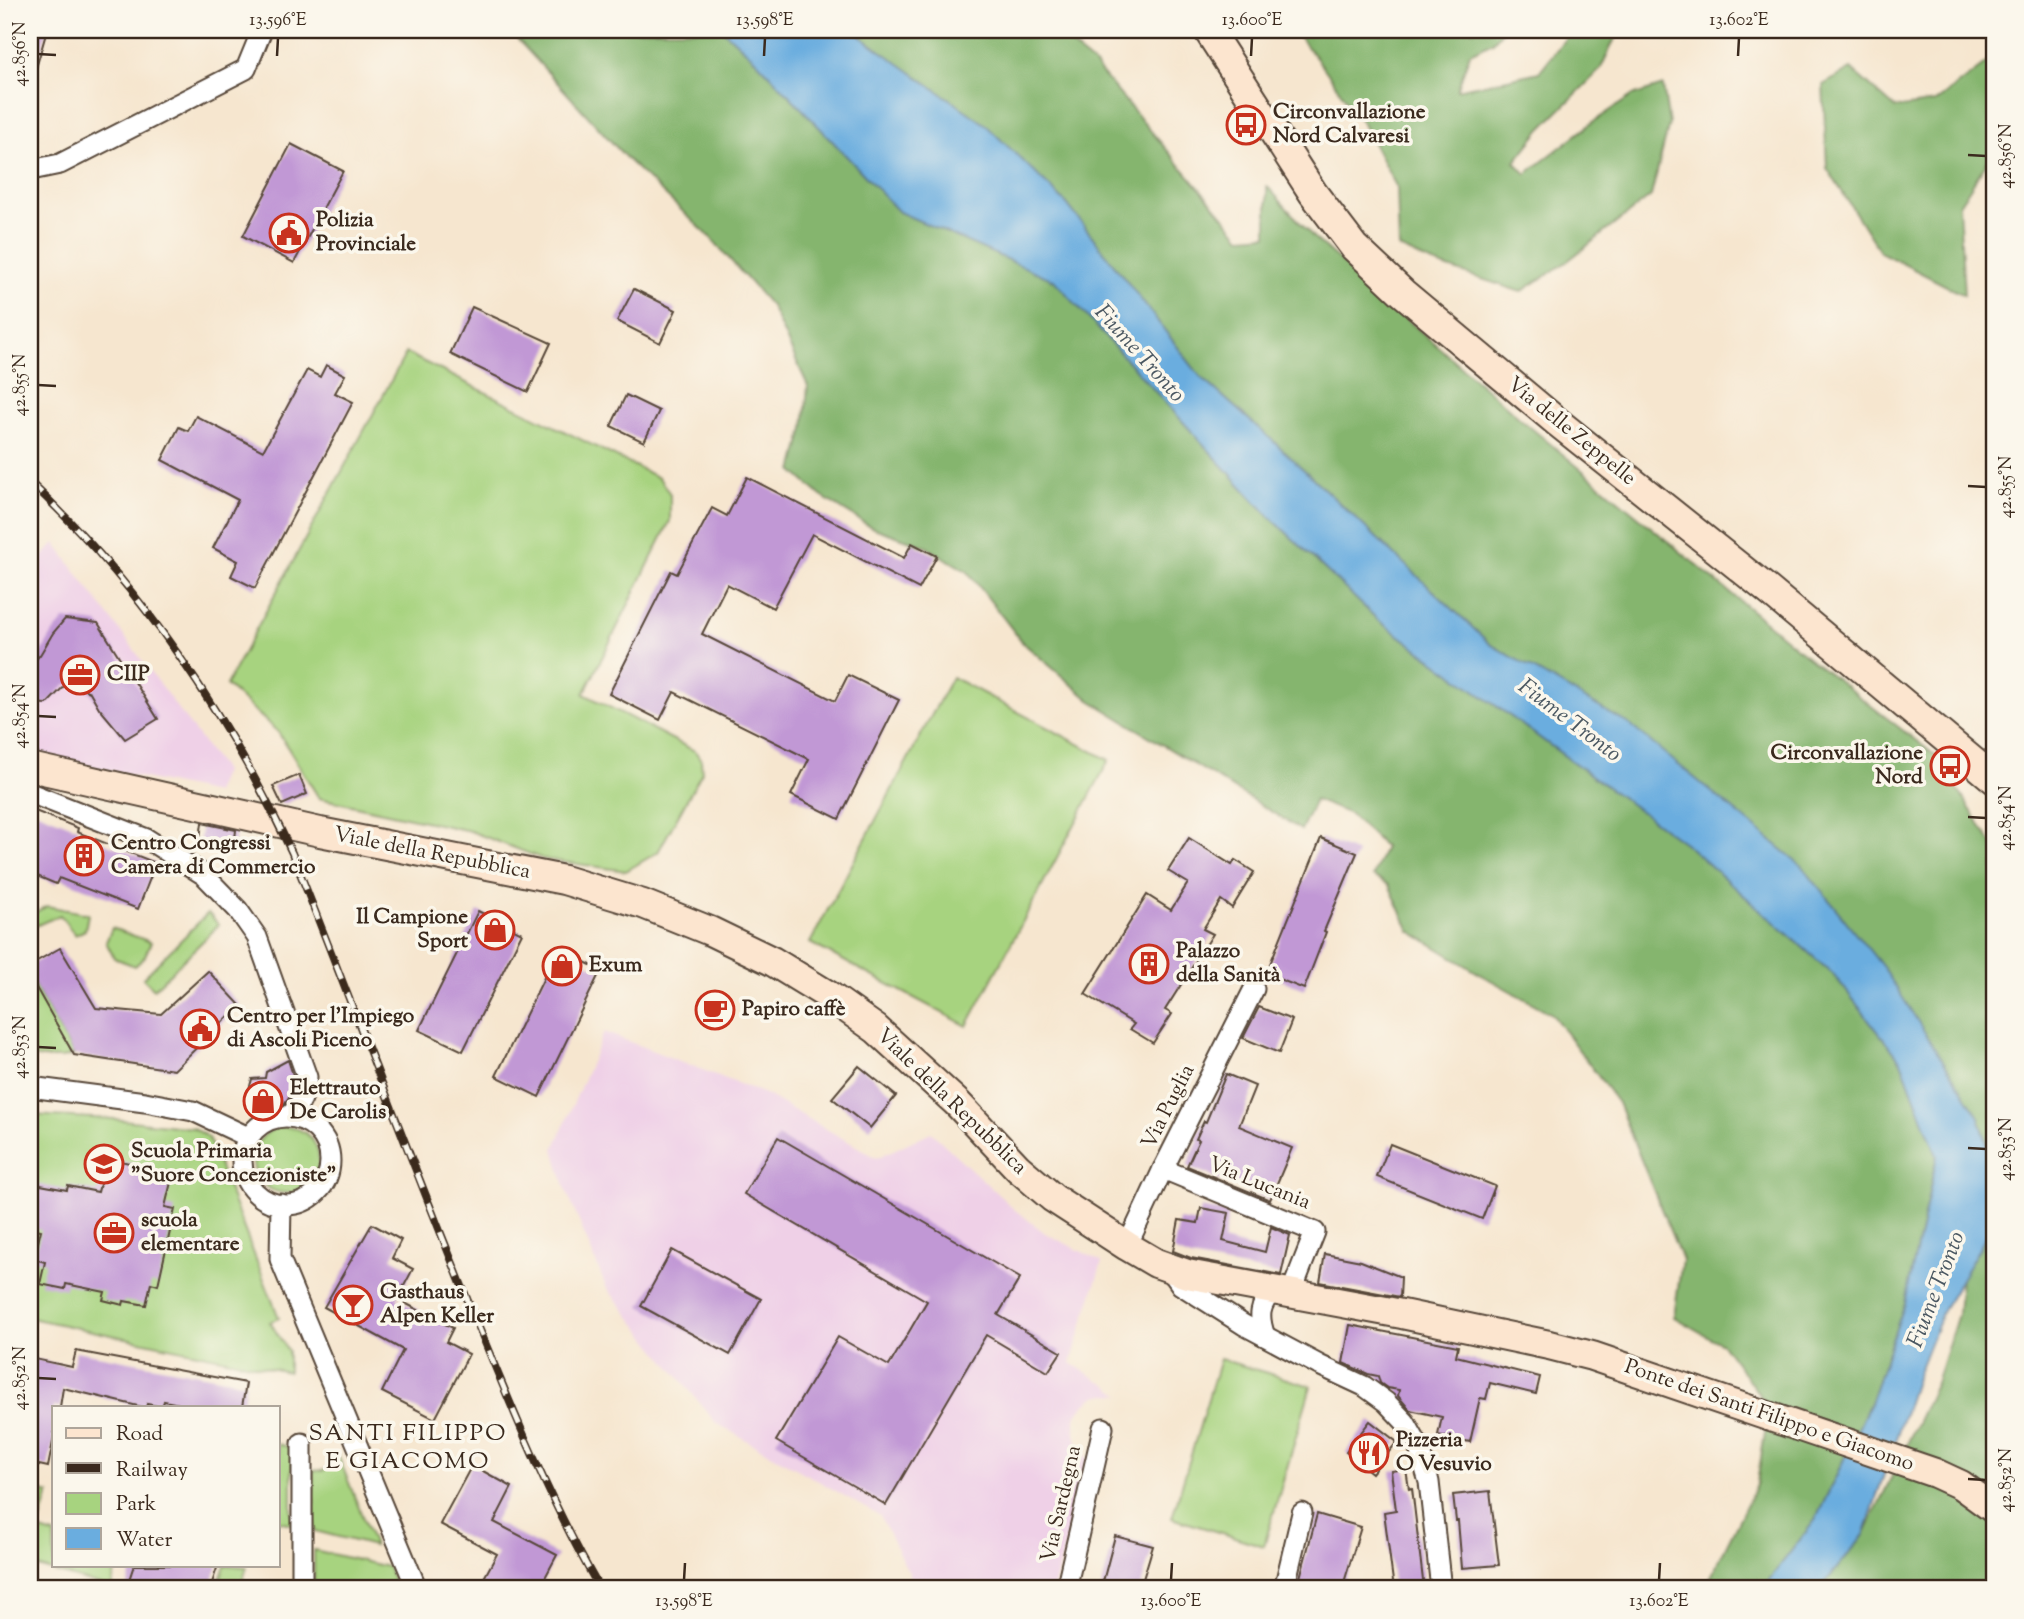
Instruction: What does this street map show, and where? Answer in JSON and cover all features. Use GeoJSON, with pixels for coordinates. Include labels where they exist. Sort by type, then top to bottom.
{"type":"FeatureCollection","features":[{"type":"Feature","properties":{"kind":"street"},"geometry":{"type":"LineString","coordinates":[[33,168],[60,164],[246,69],[262,30]]}},
{"type":"Feature","properties":{"kind":"street","name":"Via delle Zeppelle"},"geometry":{"type":"LineString","coordinates":[[1208,30],[1313,193],[1354,247],[1403,293],[1556,421],[1769,590],[1994,779]]}},
{"type":"Feature","properties":{"kind":"street","name":"Viale della Repubblica"},"geometry":{"type":"LineString","coordinates":[[30,767],[307,829],[564,880],[643,904],[710,931],[807,981],[876,1029],[957,1103],[1018,1168],[1053,1198],[1127,1246],[1168,1268],[1187,1274],[1549,1345]]}},
{"type":"Feature","properties":{"kind":"street"},"geometry":{"type":"LineString","coordinates":[[30,793],[147,839],[204,875],[238,910],[257,937],[307,1077],[299,1107],[289,1116]]}},
{"type":"Feature","properties":{"kind":"street","name":"Via Puglia"},"geometry":{"type":"LineString","coordinates":[[1127,1246],[1254,989]]}},
{"type":"Feature","properties":{"kind":"street"},"geometry":{"type":"LineString","coordinates":[[30,1087],[192,1111],[248,1137]]}},
{"type":"Feature","properties":{"kind":"street"},"geometry":{"type":"LineString","coordinates":[[289,1116],[312,1125],[321,1134],[328,1145],[329,1171],[317,1193],[294,1204],[281,1204],[258,1195],[244,1174],[243,1149],[248,1137],[259,1125],[273,1118],[289,1116]]}},
{"type":"Feature","properties":{"kind":"street","name":"Via Lucania"},"geometry":{"type":"LineString","coordinates":[[1163,1169],[1315,1232],[1282,1292]]}},
{"type":"Feature","properties":{"kind":"street"},"geometry":{"type":"LineString","coordinates":[[281,1204],[280,1259],[417,1589]]}},
{"type":"Feature","properties":{"kind":"street"},"geometry":{"type":"LineString","coordinates":[[1168,1268],[1181,1285],[1265,1336],[1364,1386],[1386,1402],[1405,1422],[1418,1445],[1429,1482],[1441,1589]]}},
{"type":"Feature","properties":{"kind":"street"},"geometry":{"type":"LineString","coordinates":[[1265,1336],[1259,1315],[1261,1307],[1282,1292]]}},
{"type":"Feature","properties":{"kind":"street","name":"Ponte dei Santi Filippo e Giacomo"},"geometry":{"type":"LineString","coordinates":[[1549,1345],[1592,1356],[1900,1460],[1961,1485],[1990,1505]]}},
{"type":"Feature","properties":{"kind":"street","name":"Via Sardegna"},"geometry":{"type":"LineString","coordinates":[[1066,1589],[1103,1428]]}},
{"type":"Feature","properties":{"kind":"street"},"geometry":{"type":"LineString","coordinates":[[302,1443],[302,1589]]}},
{"type":"Feature","properties":{"kind":"street"},"geometry":{"type":"LineString","coordinates":[[1284,1589],[1302,1513]]}},
{"type":"Feature","properties":{"kind":"shaded area"},"geometry":{"type":"Polygon","coordinates":[[[55,543],[224,771],[215,793],[69,762],[30,750],[30,570],[55,543]]]}},
{"type":"Feature","properties":{"kind":"shaded area"},"geometry":{"type":"Polygon","coordinates":[[[604,1032],[765,1094],[877,1158],[931,1132],[1015,1210],[1045,1233],[1102,1262],[1071,1363],[1122,1395],[1096,1396],[1084,1405],[1075,1418],[1075,1434],[1080,1450],[1089,1460],[1053,1589],[917,1589],[880,1516],[716,1423],[606,1287],[566,1190],[554,1149],[604,1032]]]}},
{"type":"Feature","properties":{"kind":"green space"},"geometry":{"type":"Polygon","coordinates":[[[509,30],[723,30],[757,61],[899,212],[1054,280],[1266,513],[1378,620],[1687,845],[1834,975],[1901,1061],[1937,1156],[1905,1303],[1870,1403],[1816,1519],[1762,1589],[1705,1589],[1757,1483],[1769,1408],[1723,1345],[1674,1317],[1682,1260],[1618,1103],[1552,1014],[1410,931],[1389,885],[1373,876],[1385,847],[1350,814],[1315,800],[1301,830],[1090,700],[1022,642],[968,572],[925,546],[871,527],[821,496],[793,471],[804,428],[808,386],[771,306],[711,238],[629,161],[509,30]]]}},
{"type":"Feature","properties":{"kind":"green space"},"geometry":{"type":"Polygon","coordinates":[[[851,30],[1052,30],[1093,63],[1241,237],[1267,235],[1267,186],[1313,237],[1524,422],[1804,654],[1936,756],[1994,846],[1994,1166],[1979,1117],[1630,725],[1490,644],[1200,376],[1067,204],[985,125],[851,30]]]}},
{"type":"Feature","properties":{"kind":"green space"},"geometry":{"type":"Polygon","coordinates":[[[1294,30],[1503,30],[1493,42],[1470,53],[1457,90],[1539,72],[1572,30],[1619,30],[1600,70],[1541,129],[1515,162],[1526,174],[1593,122],[1632,96],[1663,86],[1669,124],[1651,196],[1565,263],[1521,292],[1430,262],[1399,248],[1397,188],[1363,124],[1294,30]]]}},
{"type":"Feature","properties":{"kind":"green space"},"geometry":{"type":"Polygon","coordinates":[[[1993,30],[1994,151],[1959,205],[1964,295],[1880,252],[1827,168],[1823,85],[1851,69],[1895,108],[1935,102],[1989,61],[1993,30]]]}},
{"type":"Feature","properties":{"kind":"green space"},"geometry":{"type":"Polygon","coordinates":[[[406,353],[659,478],[670,494],[670,521],[584,694],[695,751],[701,760],[702,772],[658,852],[626,871],[543,859],[470,831],[319,798],[278,732],[226,685],[406,353]]]}},
{"type":"Feature","properties":{"kind":"green space"},"geometry":{"type":"Polygon","coordinates":[[[952,677],[1109,760],[967,1026],[810,943],[952,677]]]}},
{"type":"Feature","properties":{"kind":"green space"},"geometry":{"type":"Polygon","coordinates":[[[47,906],[88,914],[85,930],[75,935],[60,915],[31,928],[30,915],[47,906]]]}},
{"type":"Feature","properties":{"kind":"green space"},"geometry":{"type":"Polygon","coordinates":[[[208,913],[219,925],[154,989],[143,978],[208,913]]]}},
{"type":"Feature","properties":{"kind":"green space"},"geometry":{"type":"Polygon","coordinates":[[[112,928],[151,942],[144,958],[135,966],[114,958],[106,942],[112,928]]]}},
{"type":"Feature","properties":{"kind":"green space"},"geometry":{"type":"Polygon","coordinates":[[[30,977],[74,1055],[62,1058],[30,1058],[30,977]]]}},
{"type":"Feature","properties":{"kind":"green space"},"geometry":{"type":"Polygon","coordinates":[[[30,1115],[114,1119],[193,1128],[208,1137],[279,1318],[270,1322],[288,1351],[288,1372],[30,1318],[30,1115]]]}},
{"type":"Feature","properties":{"kind":"green space"},"geometry":{"type":"Polygon","coordinates":[[[286,1127],[299,1129],[309,1137],[317,1147],[317,1173],[309,1183],[299,1191],[286,1193],[273,1191],[263,1183],[255,1173],[253,1160],[255,1147],[263,1137],[273,1129],[286,1127]]]}},
{"type":"Feature","properties":{"kind":"green space"},"geometry":{"type":"Polygon","coordinates":[[[1994,1208],[1994,1589],[1820,1589],[1864,1535],[1936,1383],[1958,1314],[1961,1278],[1987,1235],[1994,1208]]]}},
{"type":"Feature","properties":{"kind":"green space"},"geometry":{"type":"Polygon","coordinates":[[[1220,1359],[1311,1386],[1264,1546],[1172,1518],[1220,1359]]]}},
{"type":"Feature","properties":{"kind":"green space"},"geometry":{"type":"Polygon","coordinates":[[[280,1445],[292,1448],[292,1524],[280,1521],[280,1445]]]}},
{"type":"Feature","properties":{"kind":"green space"},"geometry":{"type":"Polygon","coordinates":[[[338,1455],[374,1546],[315,1531],[313,1470],[322,1471],[333,1467],[338,1455]]]}},
{"type":"Feature","properties":{"kind":"green space"},"geometry":{"type":"Polygon","coordinates":[[[30,1488],[49,1494],[38,1530],[52,1534],[52,1566],[117,1566],[111,1588],[30,1565],[30,1488]]]}},
{"type":"Feature","properties":{"kind":"green space"},"geometry":{"type":"Polygon","coordinates":[[[314,1550],[388,1567],[397,1589],[314,1589],[314,1550]]]}},
{"type":"Feature","properties":{"kind":"green space"},"geometry":{"type":"Polygon","coordinates":[[[225,1566],[247,1567],[240,1589],[217,1589],[225,1566]]]}},
{"type":"Feature","properties":{"kind":"water","name":"Fiume Tronto"},"geometry":{"type":"Polygon","coordinates":[[[723,30],[851,30],[985,124],[1067,204],[1200,376],[1490,644],[1630,725],[1801,865],[1883,967],[1979,1117],[1994,1166],[1994,1208],[1987,1235],[1944,1308],[1916,1378],[1864,1535],[1820,1589],[1762,1589],[1816,1519],[1870,1403],[1905,1303],[1937,1156],[1901,1061],[1834,975],[1687,845],[1378,620],[1266,513],[1054,280],[899,212],[757,61],[723,30]]]}},
{"type":"Feature","properties":{"kind":"building"},"geometry":{"type":"Polygon","coordinates":[[[30,30],[47,30],[34,75],[30,74],[30,30]]]}},
{"type":"Feature","properties":{"kind":"building"},"geometry":{"type":"Polygon","coordinates":[[[291,144],[343,171],[294,263],[243,236],[291,144]]]}},
{"type":"Feature","properties":{"kind":"building"},"geometry":{"type":"Polygon","coordinates":[[[634,289],[676,310],[660,343],[617,321],[634,289]]]}},
{"type":"Feature","properties":{"kind":"building"},"geometry":{"type":"Polygon","coordinates":[[[472,307],[551,343],[528,392],[450,354],[472,307]]]}},
{"type":"Feature","properties":{"kind":"building"},"geometry":{"type":"Polygon","coordinates":[[[326,365],[345,375],[335,393],[353,402],[255,588],[231,576],[238,561],[213,548],[238,500],[162,460],[179,427],[188,431],[196,416],[263,451],[307,370],[320,377],[326,365]]]}},
{"type":"Feature","properties":{"kind":"building"},"geometry":{"type":"Polygon","coordinates":[[[626,395],[659,411],[644,442],[611,426],[626,395]]]}},
{"type":"Feature","properties":{"kind":"building"},"geometry":{"type":"Polygon","coordinates":[[[747,477],[904,558],[912,543],[937,556],[919,589],[812,534],[773,608],[727,584],[702,634],[835,701],[848,675],[899,700],[839,819],[791,795],[809,759],[674,692],[660,720],[609,694],[671,571],[677,574],[712,508],[727,516],[747,477]]]}},
{"type":"Feature","properties":{"kind":"building","name":"CIIP"},"geometry":{"type":"Polygon","coordinates":[[[65,619],[98,623],[158,719],[125,739],[99,708],[90,692],[79,687],[66,684],[47,704],[30,703],[30,666],[65,619]]]}},
{"type":"Feature","properties":{"kind":"building"},"geometry":{"type":"Polygon","coordinates":[[[299,775],[307,794],[282,805],[273,786],[299,775]]]}},
{"type":"Feature","properties":{"kind":"building","name":"Centro Congressi Camera di Commercio"},"geometry":{"type":"Polygon","coordinates":[[[30,809],[78,828],[77,832],[156,863],[138,909],[59,878],[56,884],[30,873],[30,809]]]}},
{"type":"Feature","properties":{"kind":"building"},"geometry":{"type":"Polygon","coordinates":[[[202,823],[236,830],[234,848],[199,845],[202,823]]]}},
{"type":"Feature","properties":{"kind":"building","name":"Palazzo della Sanità"},"geometry":{"type":"Polygon","coordinates":[[[1189,838],[1232,865],[1235,860],[1254,872],[1232,908],[1221,900],[1203,929],[1213,934],[1165,1010],[1172,1014],[1153,1043],[1130,1029],[1134,1024],[1085,994],[1147,895],[1171,910],[1188,883],[1168,871],[1189,838]]]}},
{"type":"Feature","properties":{"kind":"building"},"geometry":{"type":"Polygon","coordinates":[[[1321,838],[1357,853],[1324,931],[1326,932],[1304,989],[1266,974],[1321,838]]]}},
{"type":"Feature","properties":{"kind":"building"},"geometry":{"type":"Polygon","coordinates":[[[478,911],[522,933],[463,1051],[419,1030],[478,911]]]}},
{"type":"Feature","properties":{"kind":"building"},"geometry":{"type":"Polygon","coordinates":[[[60,948],[96,1008],[161,1014],[208,971],[240,1005],[174,1070],[74,1055],[30,977],[30,965],[60,948]]]}},
{"type":"Feature","properties":{"kind":"building"},"geometry":{"type":"Polygon","coordinates":[[[558,949],[601,970],[539,1097],[496,1076],[558,949]]]}},
{"type":"Feature","properties":{"kind":"building"},"geometry":{"type":"Polygon","coordinates":[[[1259,1007],[1292,1020],[1279,1053],[1243,1038],[1259,1007]]]}},
{"type":"Feature","properties":{"kind":"building"},"geometry":{"type":"Polygon","coordinates":[[[288,1060],[294,1078],[293,1086],[278,1112],[245,1104],[252,1079],[265,1078],[266,1072],[288,1060]]]}},
{"type":"Feature","properties":{"kind":"building"},"geometry":{"type":"Polygon","coordinates":[[[859,1066],[896,1096],[870,1128],[832,1098],[859,1066]]]}},
{"type":"Feature","properties":{"kind":"building"},"geometry":{"type":"Polygon","coordinates":[[[1226,1074],[1255,1086],[1239,1126],[1292,1148],[1270,1200],[1187,1166],[1199,1140],[1196,1139],[1226,1074]]]}},
{"type":"Feature","properties":{"kind":"building"},"geometry":{"type":"Polygon","coordinates":[[[778,1137],[1020,1278],[998,1315],[1061,1352],[1048,1372],[986,1335],[886,1505],[776,1441],[838,1337],[889,1366],[927,1301],[744,1194],[778,1137]]]}},
{"type":"Feature","properties":{"kind":"building"},"geometry":{"type":"Polygon","coordinates":[[[1390,1144],[1495,1186],[1482,1219],[1377,1177],[1390,1144]]]}},
{"type":"Feature","properties":{"kind":"building","name":"scuola elementare"},"geometry":{"type":"Polygon","coordinates":[[[121,1161],[149,1168],[147,1177],[171,1182],[165,1207],[175,1209],[158,1285],[151,1283],[146,1305],[124,1301],[123,1305],[103,1300],[105,1292],[66,1284],[65,1289],[40,1284],[45,1262],[34,1259],[41,1230],[30,1228],[30,1183],[98,1192],[105,1165],[119,1168],[121,1161]]]}},
{"type":"Feature","properties":{"kind":"building"},"geometry":{"type":"Polygon","coordinates":[[[1201,1208],[1229,1213],[1223,1241],[1265,1252],[1271,1227],[1290,1235],[1281,1275],[1191,1258],[1173,1251],[1179,1220],[1198,1223],[1201,1208]]]}},
{"type":"Feature","properties":{"kind":"building"},"geometry":{"type":"Polygon","coordinates":[[[372,1224],[401,1240],[392,1258],[413,1269],[397,1299],[453,1328],[446,1342],[469,1354],[435,1419],[382,1392],[403,1350],[324,1307],[372,1224]]]}},
{"type":"Feature","properties":{"kind":"building"},"geometry":{"type":"Polygon","coordinates":[[[672,1250],[761,1299],[730,1355],[641,1306],[672,1250]]]}},
{"type":"Feature","properties":{"kind":"building"},"geometry":{"type":"Polygon","coordinates":[[[1325,1254],[1361,1261],[1401,1277],[1400,1297],[1320,1282],[1325,1254]]]}},
{"type":"Feature","properties":{"kind":"building"},"geometry":{"type":"Polygon","coordinates":[[[1350,1325],[1458,1346],[1456,1356],[1540,1377],[1536,1394],[1490,1383],[1486,1399],[1480,1398],[1470,1442],[1438,1435],[1442,1417],[1410,1410],[1398,1396],[1399,1390],[1387,1388],[1380,1383],[1378,1376],[1343,1363],[1350,1325]]]}},
{"type":"Feature","properties":{"kind":"building"},"geometry":{"type":"Polygon","coordinates":[[[76,1351],[246,1383],[242,1406],[189,1406],[164,1401],[162,1406],[138,1406],[63,1388],[60,1406],[52,1406],[52,1447],[48,1467],[30,1463],[30,1358],[72,1367],[76,1351]]]}},
{"type":"Feature","properties":{"kind":"building"},"geometry":{"type":"Polygon","coordinates":[[[1370,1421],[1397,1442],[1372,1473],[1346,1452],[1370,1421]]]}},
{"type":"Feature","properties":{"kind":"building"},"geometry":{"type":"Polygon","coordinates":[[[472,1465],[512,1487],[494,1522],[557,1555],[539,1589],[478,1589],[497,1554],[440,1524],[472,1465]]]}},
{"type":"Feature","properties":{"kind":"building"},"geometry":{"type":"Polygon","coordinates":[[[1406,1469],[1409,1489],[1412,1488],[1424,1589],[1394,1589],[1384,1512],[1396,1510],[1391,1471],[1406,1469]]]}},
{"type":"Feature","properties":{"kind":"building"},"geometry":{"type":"Polygon","coordinates":[[[1490,1491],[1499,1565],[1462,1568],[1453,1495],[1490,1491]]]}},
{"type":"Feature","properties":{"kind":"building"},"geometry":{"type":"Polygon","coordinates":[[[1317,1514],[1361,1527],[1342,1589],[1297,1589],[1317,1514]]]}},
{"type":"Feature","properties":{"kind":"building"},"geometry":{"type":"Polygon","coordinates":[[[1115,1536],[1153,1546],[1140,1589],[1101,1589],[1115,1536]]]}},
{"type":"Feature","properties":{"kind":"building"},"geometry":{"type":"Polygon","coordinates":[[[134,1566],[218,1566],[210,1589],[126,1589],[134,1566]]]}},
{"type":"Feature","properties":{"kind":"railway"},"geometry":{"type":"LineString","coordinates":[[30,482],[70,522],[145,609],[210,703],[267,802],[292,853],[447,1250],[515,1414],[563,1520],[600,1589]]}},
{"type":"Feature","properties":{"kind":"place","name":"Circonvallazione Nord Calvaresi"},"geometry":{"type":"Point","coordinates":[1246,125]}},
{"type":"Feature","properties":{"kind":"place","name":"Polizia Provinciale"},"geometry":{"type":"Point","coordinates":[289,233]}},
{"type":"Feature","properties":{"kind":"place","name":"CIIP"},"geometry":{"type":"Point","coordinates":[80,675]}},
{"type":"Feature","properties":{"kind":"place","name":"Circonvallazione Nord"},"geometry":{"type":"Point","coordinates":[1950,766]}},
{"type":"Feature","properties":{"kind":"place","name":"Centro Congressi Camera di Commercio"},"geometry":{"type":"Point","coordinates":[84,856]}},
{"type":"Feature","properties":{"kind":"place","name":"Il Campione Sport"},"geometry":{"type":"Point","coordinates":[495,930]}},
{"type":"Feature","properties":{"kind":"place","name":"Palazzo della Sanità"},"geometry":{"type":"Point","coordinates":[1149,964]}},
{"type":"Feature","properties":{"kind":"place","name":"Exum"},"geometry":{"type":"Point","coordinates":[562,966]}},
{"type":"Feature","properties":{"kind":"place","name":"Papiro caffè"},"geometry":{"type":"Point","coordinates":[715,1010]}},
{"type":"Feature","properties":{"kind":"place","name":"Centro per l'Impiego di Ascoli Piceno"},"geometry":{"type":"Point","coordinates":[200,1029]}},
{"type":"Feature","properties":{"kind":"place","name":"Elettrauto De Carolis"},"geometry":{"type":"Point","coordinates":[263,1101]}},
{"type":"Feature","properties":{"kind":"place","name":"Scuola Primaria \"Suore Concezioniste\""},"geometry":{"type":"Point","coordinates":[104,1164]}},
{"type":"Feature","properties":{"kind":"place","name":"scuola elementare"},"geometry":{"type":"Point","coordinates":[114,1233]}},
{"type":"Feature","properties":{"kind":"place","name":"Gasthaus Alpen Keller"},"geometry":{"type":"Point","coordinates":[353,1305]}},
{"type":"Feature","properties":{"kind":"place","name":"Pizzeria O Vesuvio"},"geometry":{"type":"Point","coordinates":[1369,1453]}},
{"type":"Feature","properties":{"kind":"district","name":"SANTI FILIPPO E GIACOMO"},"geometry":{"type":"Point","coordinates":[408,1448]}}]}
